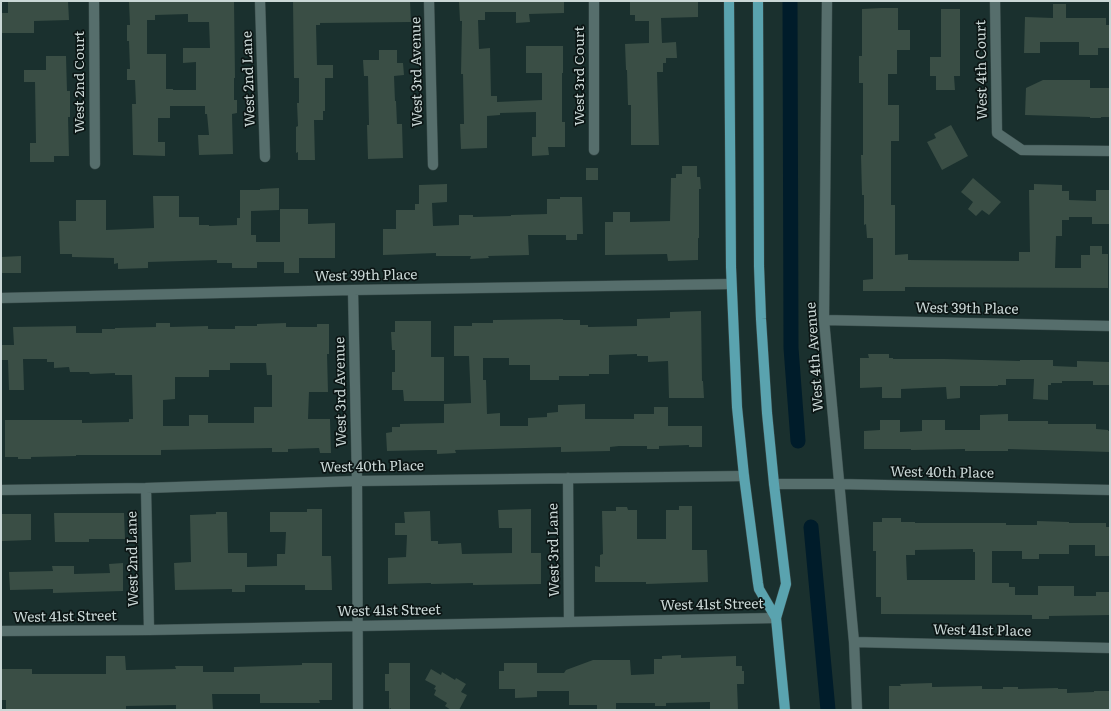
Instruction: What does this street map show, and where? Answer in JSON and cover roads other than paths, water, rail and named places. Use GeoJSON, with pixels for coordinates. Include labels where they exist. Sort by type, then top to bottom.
{"type":"FeatureCollection","features":[{"type":"Feature","properties":{"kind":"main road"},"geometry":{"type":"LineString","coordinates":[[729,1],[731,284],[737,407],[744,476],[759,590],[776,618]]}},
{"type":"Feature","properties":{"kind":"main road"},"geometry":{"type":"LineString","coordinates":[[758,1],[759,274],[767,413],[786,584],[776,618],[785,710]]}},
{"type":"Feature","properties":{"kind":"street","name":"West 2nd Court"},"geometry":{"type":"LineString","coordinates":[[94,1],[95,164]]}},
{"type":"Feature","properties":{"kind":"street","name":"West 2nd Lane"},"geometry":{"type":"LineString","coordinates":[[260,1],[265,157]]}},
{"type":"Feature","properties":{"kind":"street","name":"West 3rd Avenue"},"geometry":{"type":"LineString","coordinates":[[429,1],[433,165]]}},
{"type":"Feature","properties":{"kind":"street","name":"West 3rd Court"},"geometry":{"type":"LineString","coordinates":[[594,1],[594,150]]}},
{"type":"Feature","properties":{"kind":"street","name":"West 4th Avenue"},"geometry":{"type":"LineString","coordinates":[[827,1],[824,320],[854,642],[857,710]]}},
{"type":"Feature","properties":{"kind":"street","name":"West 4th Court"},"geometry":{"type":"LineString","coordinates":[[995,1],[997,134],[1022,150],[1110,152]]}},
{"type":"Feature","properties":{"kind":"street","name":"West 39th Place"},"geometry":{"type":"LineString","coordinates":[[1,298],[353,290],[731,284]]}},
{"type":"Feature","properties":{"kind":"street","name":"West 3rd Avenue"},"geometry":{"type":"LineString","coordinates":[[353,290],[357,481],[358,710]]}},
{"type":"Feature","properties":{"kind":"street","name":"West 39th Place"},"geometry":{"type":"LineString","coordinates":[[824,320],[1110,326]]}},
{"type":"Feature","properties":{"kind":"street","name":"West 40th Place"},"geometry":{"type":"LineString","coordinates":[[1,490],[146,488],[357,481],[744,476]]}},
{"type":"Feature","properties":{"kind":"street","name":"West 3rd Lane"},"geometry":{"type":"LineString","coordinates":[[568,478],[569,622]]}},
{"type":"Feature","properties":{"kind":"street","name":"West 40th Place"},"geometry":{"type":"LineString","coordinates":[[774,484],[1110,490]]}},
{"type":"Feature","properties":{"kind":"street","name":"West 2nd Lane"},"geometry":{"type":"LineString","coordinates":[[146,488],[149,630]]}},
{"type":"Feature","properties":{"kind":"street","name":"West 41st Street"},"geometry":{"type":"LineString","coordinates":[[1,631],[149,630],[776,618]]}},
{"type":"Feature","properties":{"kind":"street","name":"West 41st Place"},"geometry":{"type":"LineString","coordinates":[[854,642],[1110,648]]}},
{"type":"Feature","properties":{"kind":"waterway"},"geometry":{"type":"LineString","coordinates":[[790,1],[791,348],[798,441]]}},
{"type":"Feature","properties":{"kind":"waterway"},"geometry":{"type":"LineString","coordinates":[[811,527],[828,710]]}}]}
